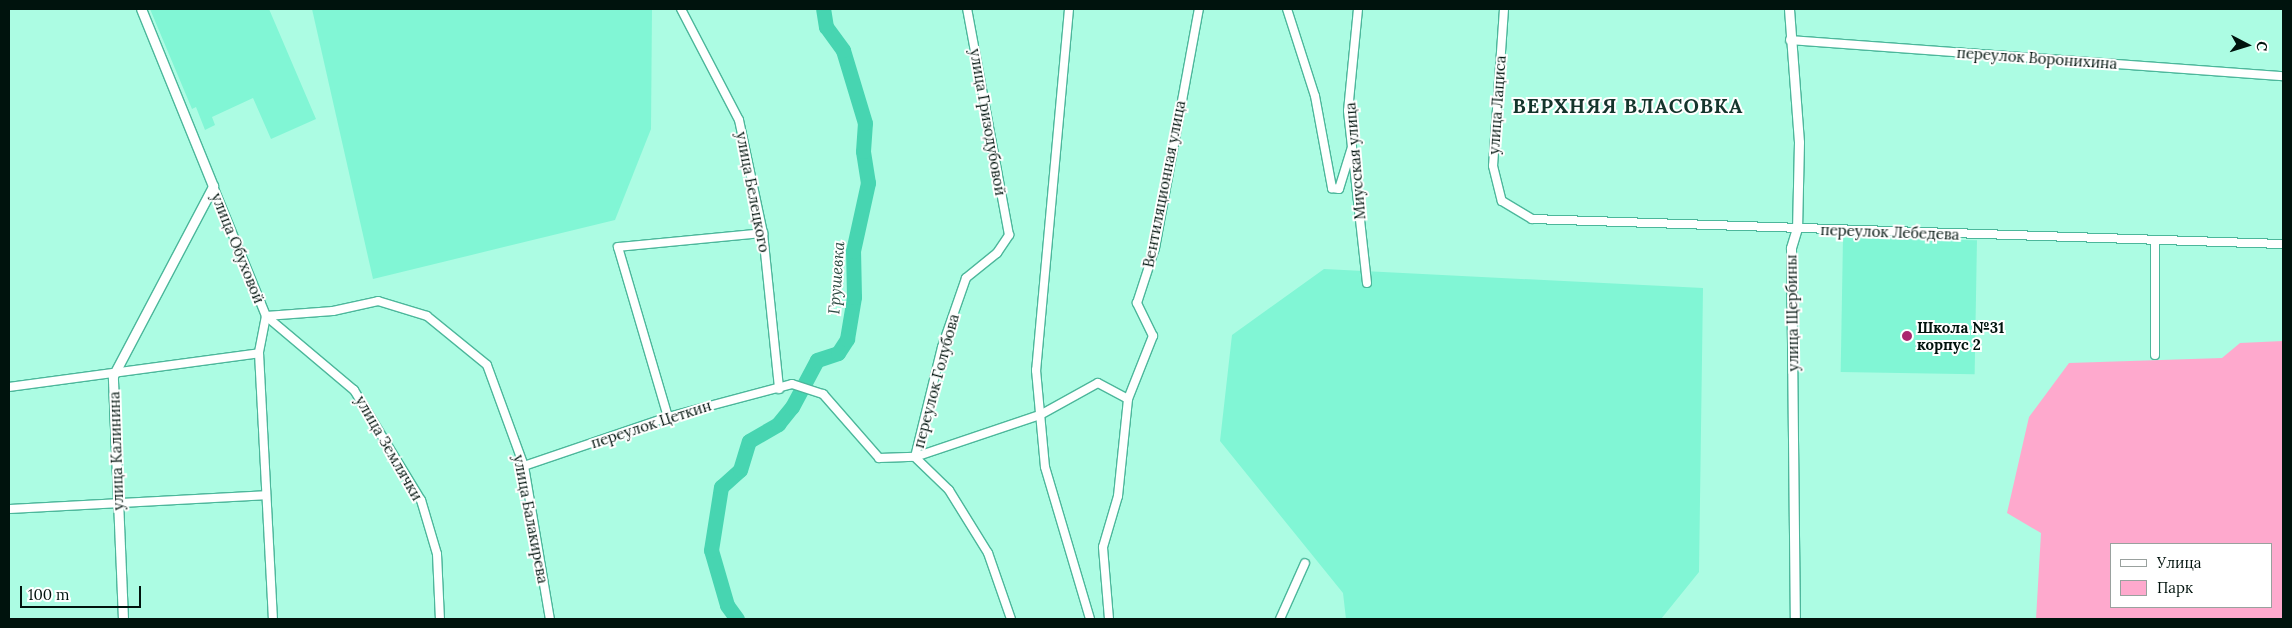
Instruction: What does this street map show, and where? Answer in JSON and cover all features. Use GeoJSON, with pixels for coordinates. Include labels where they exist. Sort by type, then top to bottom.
{"type":"FeatureCollection","features":[{"type":"Feature","properties":{"kind":"street","name":"улица Обуховой"},"geometry":{"type":"LineString","coordinates":[[141,9],[266,316],[258,353],[273,619]]}},
{"type":"Feature","properties":{"kind":"street","name":"улица Белецкого"},"geometry":{"type":"LineString","coordinates":[[681,9],[739,120],[763,233],[780,389]]}},
{"type":"Feature","properties":{"kind":"street","name":"улица Гризодубовой"},"geometry":{"type":"LineString","coordinates":[[967,9],[1008,235]]}},
{"type":"Feature","properties":{"kind":"street"},"geometry":{"type":"LineString","coordinates":[[1069,9],[1036,370],[1048,476],[1090,619]]}},
{"type":"Feature","properties":{"kind":"street","name":"Вентиляционная улица"},"geometry":{"type":"LineString","coordinates":[[1109,619],[1103,548],[1118,496],[1128,400],[1153,336],[1137,303],[1155,248],[1199,9]]}},
{"type":"Feature","properties":{"kind":"street"},"geometry":{"type":"LineString","coordinates":[[1287,9],[1315,96],[1332,188],[1339,189],[1352,147]]}},
{"type":"Feature","properties":{"kind":"street","name":"Миусская улица"},"geometry":{"type":"LineString","coordinates":[[1358,9],[1348,111],[1367,283]]}},
{"type":"Feature","properties":{"kind":"street","name":"улица Лациса"},"geometry":{"type":"LineString","coordinates":[[1502,201],[1493,166],[1504,9]]}},
{"type":"Feature","properties":{"kind":"street","name":"улица Щербины"},"geometry":{"type":"LineString","coordinates":[[1789,9],[1799,142],[1797,228],[1791,248],[1795,619]]}},
{"type":"Feature","properties":{"kind":"street","name":"переулок Воронихина"},"geometry":{"type":"LineString","coordinates":[[1790,40],[2283,76]]}},
{"type":"Feature","properties":{"kind":"street","name":"улица Калинина"},"geometry":{"type":"LineString","coordinates":[[123,619],[113,376],[213,186]]}},
{"type":"Feature","properties":{"kind":"street","name":"переулок Лебедева"},"geometry":{"type":"LineString","coordinates":[[1502,201],[1532,219],[2283,244]]}},
{"type":"Feature","properties":{"kind":"street"},"geometry":{"type":"LineString","coordinates":[[668,417],[618,247],[763,233]]}},
{"type":"Feature","properties":{"kind":"street","name":"переулок Голубова"},"geometry":{"type":"LineString","coordinates":[[915,457],[942,346],[966,278],[997,252],[1008,235]]}},
{"type":"Feature","properties":{"kind":"street"},"geometry":{"type":"LineString","coordinates":[[2155,241],[2156,355]]}},
{"type":"Feature","properties":{"kind":"street","name":"улица Балакирева"},"geometry":{"type":"LineString","coordinates":[[266,316],[334,311],[378,301],[427,316],[487,365],[524,466],[550,619]]}},
{"type":"Feature","properties":{"kind":"street","name":"улица Землячки"},"geometry":{"type":"LineString","coordinates":[[266,316],[354,390],[421,500],[437,554],[440,619]]}},
{"type":"Feature","properties":{"kind":"street"},"geometry":{"type":"LineString","coordinates":[[9,387],[113,376],[258,353]]}},
{"type":"Feature","properties":{"kind":"street"},"geometry":{"type":"LineString","coordinates":[[915,457],[1040,415],[1098,383],[1128,400]]}},
{"type":"Feature","properties":{"kind":"street","name":"переулок Цеткин"},"geometry":{"type":"LineString","coordinates":[[524,466],[668,417],[748,393],[780,389],[792,384],[823,394]]}},
{"type":"Feature","properties":{"kind":"street","name":"переулок Голубова"},"geometry":{"type":"LineString","coordinates":[[823,394],[879,458],[915,457],[949,490],[988,553],[1011,619]]}},
{"type":"Feature","properties":{"kind":"street"},"geometry":{"type":"LineString","coordinates":[[9,509],[266,495]]}},
{"type":"Feature","properties":{"kind":"street"},"geometry":{"type":"LineString","coordinates":[[1280,619],[1305,563]]}},
{"type":"Feature","properties":{"kind":"shaded area"},"geometry":{"type":"Polygon","coordinates":[[[150,9],[269,9],[316,119],[271,139],[253,98],[212,117],[215,125],[205,130],[196,107],[192,109],[150,9]]]}},
{"type":"Feature","properties":{"kind":"shaded area"},"geometry":{"type":"Polygon","coordinates":[[[312,9],[652,9],[651,129],[615,220],[373,279],[312,9]]]}},
{"type":"Feature","properties":{"kind":"shaded area","name":"Школа №31 корпус 2"},"geometry":{"type":"Polygon","coordinates":[[[1843,238],[1977,240],[1975,374],[1841,372],[1843,238]]]}},
{"type":"Feature","properties":{"kind":"shaded area"},"geometry":{"type":"Polygon","coordinates":[[[1324,269],[1703,288],[1699,572],[1661,619],[1346,619],[1343,593],[1220,441],[1232,335],[1324,269]]]}},
{"type":"Feature","properties":{"kind":"green space"},"geometry":{"type":"Polygon","coordinates":[[[2283,341],[2283,619],[2036,619],[2041,533],[2007,513],[2029,417],[2069,363],[2222,358],[2240,343],[2283,341]]]}},
{"type":"Feature","properties":{"kind":"waterway","name":"Грушевка"},"geometry":{"type":"LineString","coordinates":[[737,619],[727,605],[711,550],[721,487],[740,470],[749,441],[778,424],[792,407],[817,360],[838,353],[847,339],[854,297],[853,251],[868,183],[863,151],[865,123],[843,50],[826,27],[823,9]]}},
{"type":"Feature","properties":{"kind":"place","name":"Школа №31 корпус 2"},"geometry":{"type":"Point","coordinates":[1907,336]}},
{"type":"Feature","properties":{"kind":"district","name":"ВЕРХНЯЯ ВЛАСОВКА"},"geometry":{"type":"Point","coordinates":[1628,105]}}]}
